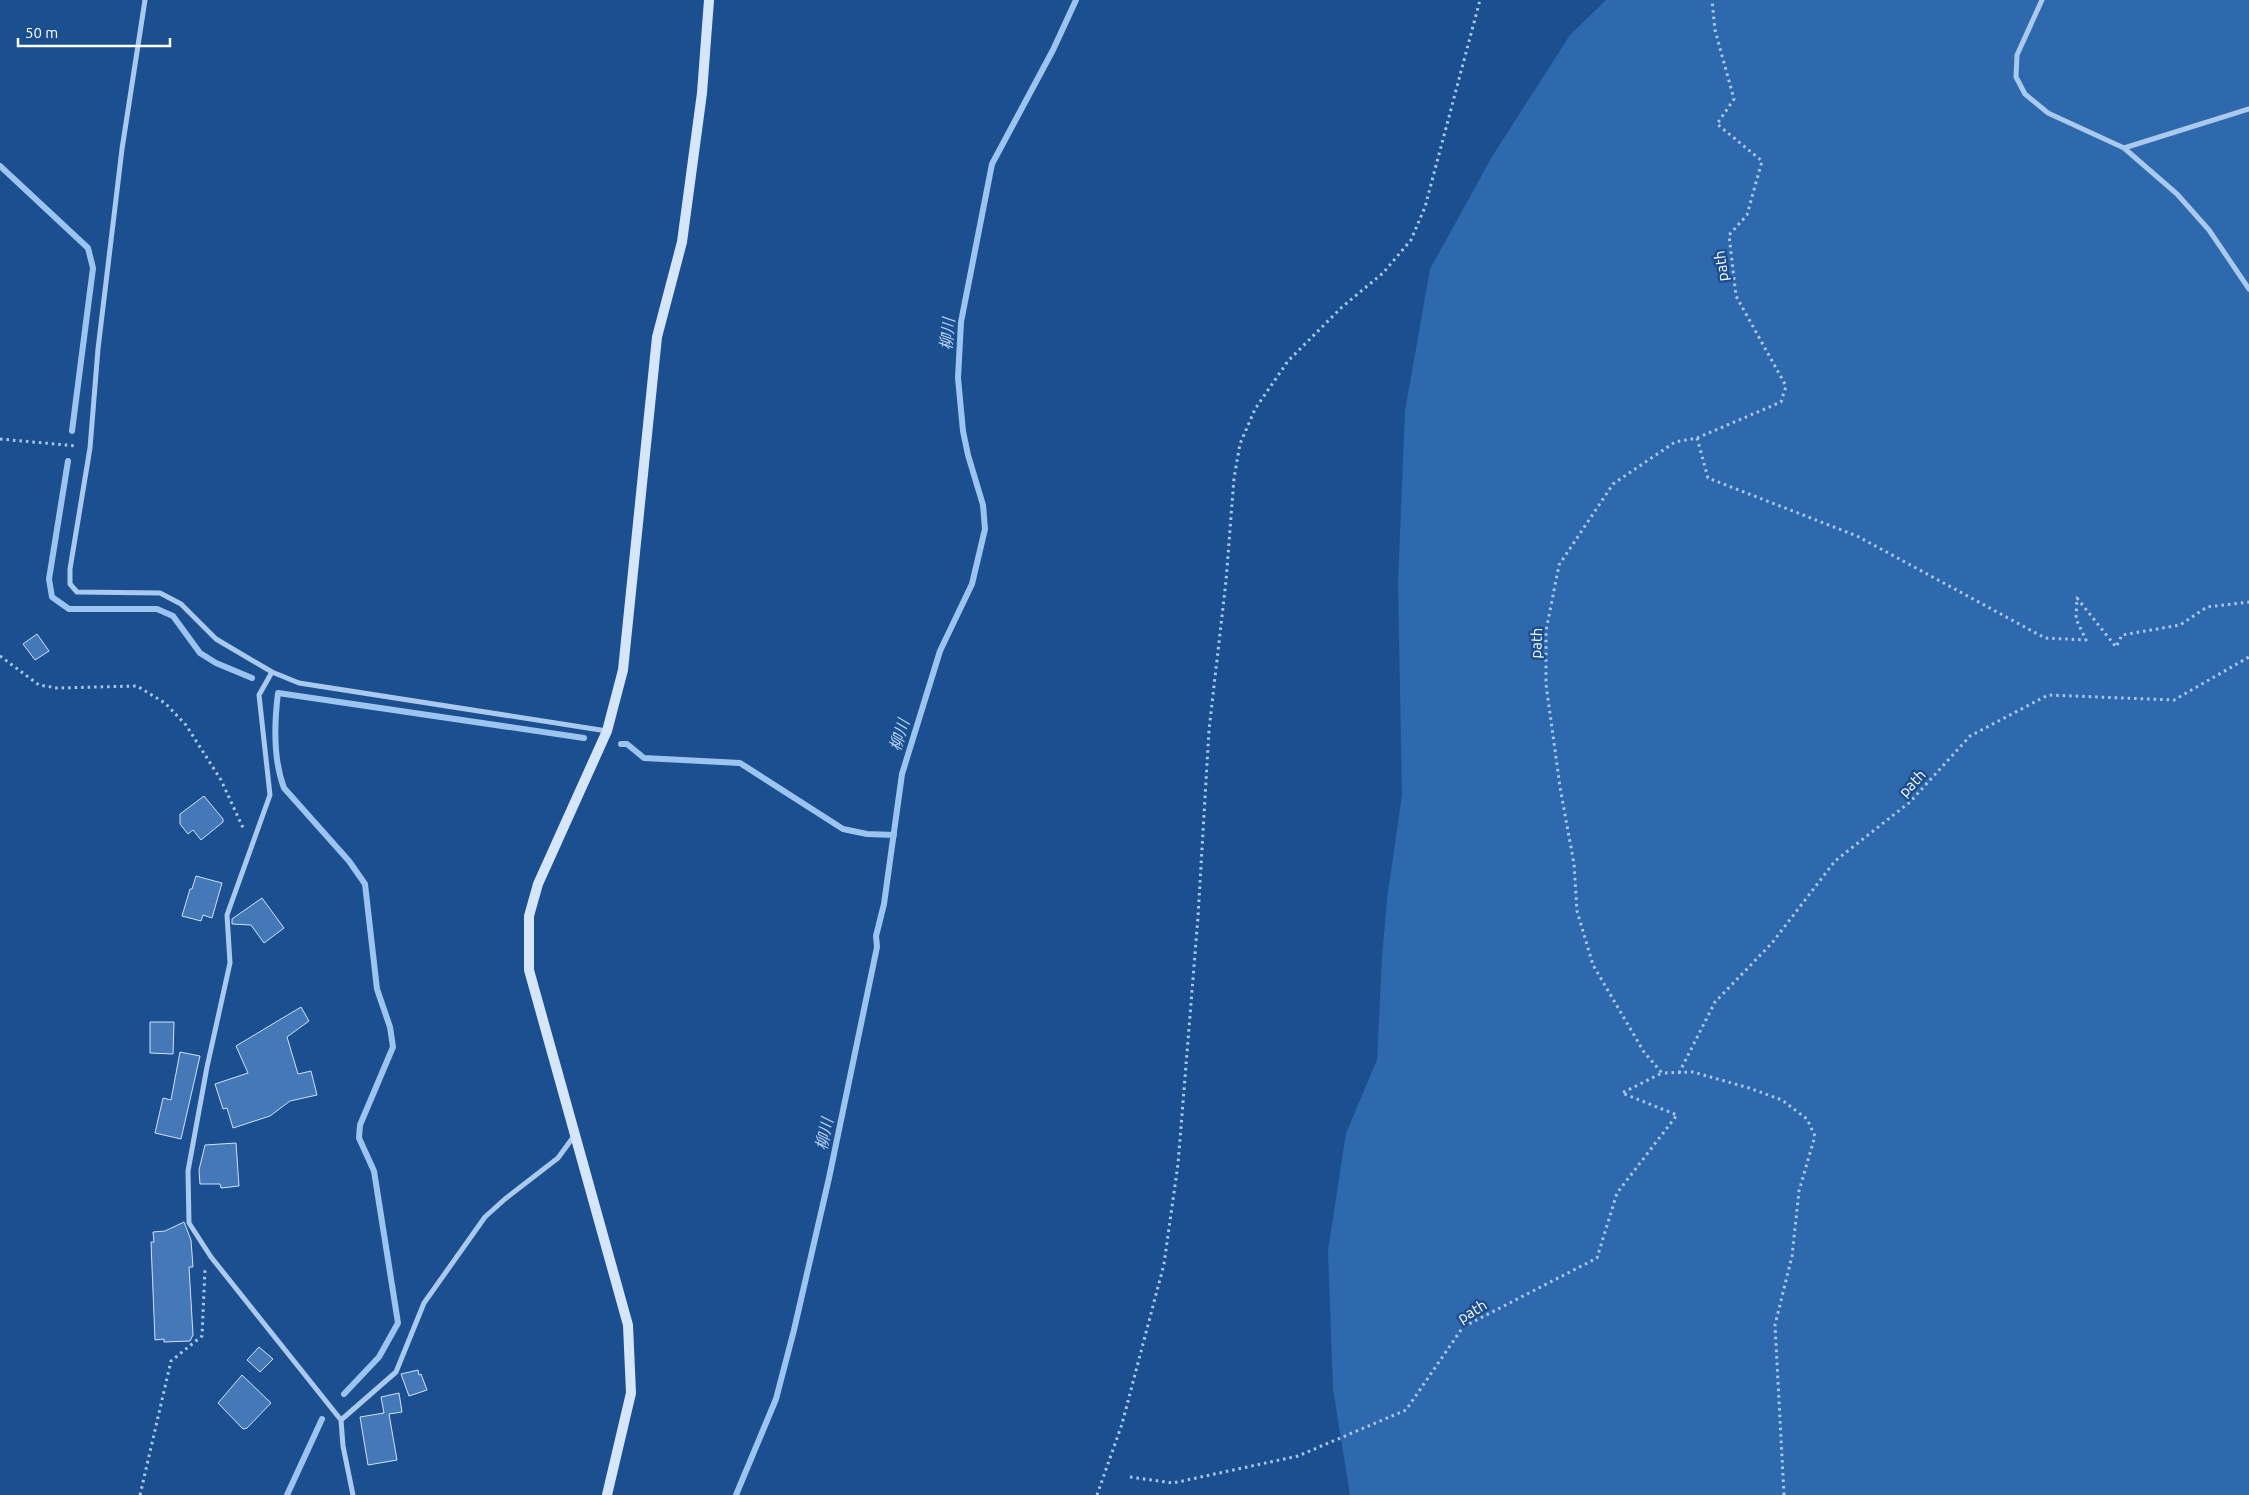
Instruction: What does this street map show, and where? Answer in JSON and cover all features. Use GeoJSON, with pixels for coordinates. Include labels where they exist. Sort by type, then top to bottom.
{"type":"FeatureCollection","features":[{"type":"Feature","properties":{"kind":"street"},"geometry":{"type":"LineString","coordinates":[[145,0],[121,158],[98,349],[90,448],[70,568],[70,584],[77,592],[160,593],[182,604],[216,639],[272,672],[299,683],[607,730]]}},
{"type":"Feature","properties":{"kind":"street"},"geometry":{"type":"LineString","coordinates":[[607,1495],[630,1393],[628,1325],[529,970],[529,916],[538,884],[607,730],[623,670],[657,337],[682,242],[702,94],[708,0]]}},
{"type":"Feature","properties":{"kind":"street"},"geometry":{"type":"LineString","coordinates":[[2042,0],[2017,55],[2016,77],[2026,94],[2048,113],[2124,148],[2177,194],[2209,230],[2249,290]]}},
{"type":"Feature","properties":{"kind":"street"},"geometry":{"type":"LineString","coordinates":[[2124,148],[2249,108]]}},
{"type":"Feature","properties":{"kind":"street"},"geometry":{"type":"LineString","coordinates":[[272,672],[259,695],[270,795],[227,915],[230,963],[207,1067],[188,1170],[189,1223],[206,1249],[341,1420],[343,1446],[353,1495]]}},
{"type":"Feature","properties":{"kind":"street"},"geometry":{"type":"LineString","coordinates":[[341,1420],[396,1372],[424,1303],[485,1217],[504,1198],[558,1158],[576,1133]]}},
{"type":"Feature","properties":{"kind":"path"},"geometry":{"type":"LineString","coordinates":[[1097,1495],[1122,1424],[1164,1264],[1178,1164],[1198,917],[1209,730],[1226,581],[1234,478],[1240,444],[1255,409],[1288,361],[1342,307],[1383,273],[1411,240],[1425,207],[1480,0]]}},
{"type":"Feature","properties":{"kind":"path","name":"path"},"geometry":{"type":"LineString","coordinates":[[1662,1073],[1644,1052],[1593,965],[1577,911],[1574,864],[1560,787],[1546,684],[1546,631],[1559,566],[1613,484],[1675,442],[1697,438],[1781,402],[1786,386],[1736,296],[1729,235],[1747,215],[1762,161],[1717,124],[1734,99],[1714,30],[1712,0]]}},
{"type":"Feature","properties":{"kind":"path"},"geometry":{"type":"LineString","coordinates":[[1697,438],[1708,478],[1857,536],[2045,638],[2086,640],[2076,619],[2078,598],[2116,647],[2122,635],[2180,625],[2207,607],[2249,602]]}},
{"type":"Feature","properties":{"kind":"path"},"geometry":{"type":"LineString","coordinates":[[0,440],[90,448]]}},
{"type":"Feature","properties":{"kind":"path"},"geometry":{"type":"LineString","coordinates":[[0,656],[39,685],[56,688],[137,686],[165,702],[186,725],[221,780],[251,846]]}},
{"type":"Feature","properties":{"kind":"path","name":"path"},"geometry":{"type":"LineString","coordinates":[[1679,1073],[1715,1002],[1772,943],[1835,861],[1910,802],[1970,736],[2048,695],[2174,700],[2249,657]]}},
{"type":"Feature","properties":{"kind":"path","name":"path"},"geometry":{"type":"LineString","coordinates":[[1130,1477],[1173,1483],[1298,1456],[1406,1410],[1463,1327],[1597,1258],[1617,1193],[1677,1116],[1622,1093],[1662,1073],[1694,1072],[1782,1100],[1807,1119],[1815,1136],[1799,1191],[1792,1256],[1775,1325],[1784,1495]]}},
{"type":"Feature","properties":{"kind":"path"},"geometry":{"type":"LineString","coordinates":[[140,1495],[171,1361],[202,1336],[206,1249]]}},
{"type":"Feature","properties":{"kind":"shaded area"},"geometry":{"type":"Polygon","coordinates":[[[1606,0],[2249,0],[2249,1495],[1350,1495],[1333,1389],[1328,1251],[1346,1133],[1377,1060],[1387,899],[1402,795],[1398,583],[1405,411],[1430,269],[1493,155],[1570,35],[1606,0]]]}},
{"type":"Feature","properties":{"kind":"building"},"geometry":{"type":"Polygon","coordinates":[[[37,634],[49,651],[35,660],[23,644],[37,634]]]}},
{"type":"Feature","properties":{"kind":"building"},"geometry":{"type":"Polygon","coordinates":[[[204,796],[223,819],[223,822],[201,840],[193,830],[188,834],[180,824],[180,814],[204,796]]]}},
{"type":"Feature","properties":{"kind":"building"},"geometry":{"type":"Polygon","coordinates":[[[196,876],[222,883],[212,918],[203,915],[201,921],[182,916],[196,876]]]}},
{"type":"Feature","properties":{"kind":"building"},"geometry":{"type":"Polygon","coordinates":[[[262,898],[284,928],[264,943],[251,925],[232,924],[232,919],[262,898]]]}},
{"type":"Feature","properties":{"kind":"building"},"geometry":{"type":"Polygon","coordinates":[[[301,1007],[309,1021],[287,1037],[298,1074],[311,1071],[317,1095],[290,1101],[270,1116],[233,1128],[227,1108],[223,1109],[215,1084],[248,1073],[236,1046],[301,1007]]]}},
{"type":"Feature","properties":{"kind":"building"},"geometry":{"type":"Polygon","coordinates":[[[150,1022],[174,1022],[173,1054],[150,1053],[150,1022]]]}},
{"type":"Feature","properties":{"kind":"building"},"geometry":{"type":"Polygon","coordinates":[[[180,1052],[200,1056],[181,1139],[155,1133],[163,1098],[171,1100],[180,1052]]]}},
{"type":"Feature","properties":{"kind":"building"},"geometry":{"type":"Polygon","coordinates":[[[236,1143],[239,1186],[221,1188],[220,1184],[200,1184],[199,1170],[205,1145],[236,1143]]]}},
{"type":"Feature","properties":{"kind":"building"},"geometry":{"type":"Polygon","coordinates":[[[184,1222],[191,1240],[193,1267],[189,1267],[193,1335],[190,1341],[164,1342],[164,1339],[155,1340],[151,1242],[154,1242],[153,1232],[165,1231],[184,1222]]]}},
{"type":"Feature","properties":{"kind":"building"},"geometry":{"type":"Polygon","coordinates":[[[259,1347],[273,1359],[260,1372],[247,1360],[259,1347]]]}},
{"type":"Feature","properties":{"kind":"building"},"geometry":{"type":"Polygon","coordinates":[[[418,1370],[427,1390],[409,1396],[401,1374],[418,1370]]]}},
{"type":"Feature","properties":{"kind":"building"},"geometry":{"type":"Polygon","coordinates":[[[242,1375],[271,1403],[247,1428],[243,1429],[218,1403],[242,1375]]]}},
{"type":"Feature","properties":{"kind":"building"},"geometry":{"type":"Polygon","coordinates":[[[399,1393],[402,1412],[389,1414],[397,1460],[368,1465],[360,1417],[384,1413],[381,1397],[399,1393]]]}},
{"type":"Feature","properties":{"kind":"waterway","name":"柳川"},"geometry":{"type":"LineString","coordinates":[[736,1495],[776,1399],[829,1178],[877,947],[876,936],[884,904],[902,774],[940,651],[972,584],[985,529],[983,505],[963,431],[958,378],[961,322],[992,164],[1053,50],[1076,0]]}},
{"type":"Feature","properties":{"kind":"waterway"},"geometry":{"type":"LineString","coordinates":[[0,166],[88,248],[93,268],[72,431]]}},
{"type":"Feature","properties":{"kind":"waterway"},"geometry":{"type":"LineString","coordinates":[[68,461],[49,579],[52,597],[69,609],[157,609],[173,616],[200,653],[216,663],[252,678]]}},
{"type":"Feature","properties":{"kind":"waterway"},"geometry":{"type":"LineString","coordinates":[[344,1394],[379,1357],[398,1323],[374,1171],[359,1138],[360,1125],[393,1047],[390,1027],[377,989],[365,884],[349,861],[284,788],[280,777],[275,742],[278,693],[584,738]]}},
{"type":"Feature","properties":{"kind":"waterway"},"geometry":{"type":"LineString","coordinates":[[621,744],[627,744],[644,758],[740,763],[843,829],[867,834],[894,835]]}},
{"type":"Feature","properties":{"kind":"waterway"},"geometry":{"type":"LineString","coordinates":[[287,1495],[322,1419]]}}]}
